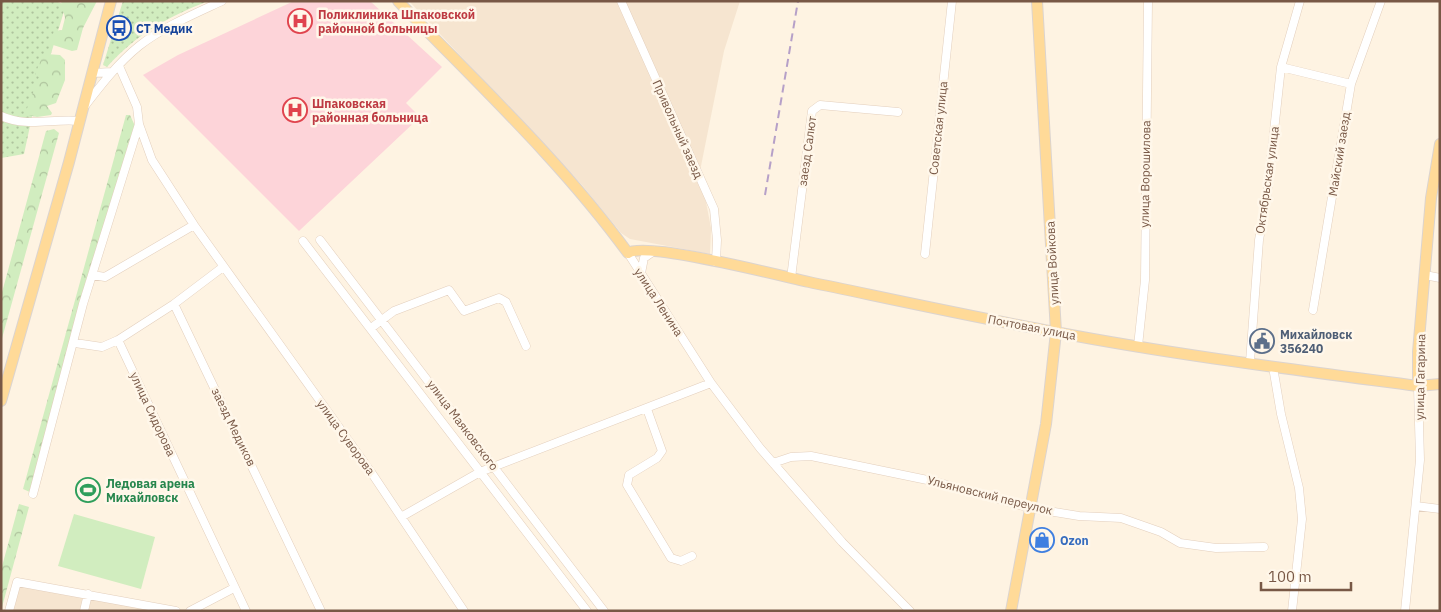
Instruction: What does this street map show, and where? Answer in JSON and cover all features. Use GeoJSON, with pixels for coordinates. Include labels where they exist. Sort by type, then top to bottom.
{"type":"FeatureCollection","features":[{"type":"Feature","properties":{"kind":"main road"},"geometry":{"type":"LineString","coordinates":[[1,401],[80,121],[111,1]]}},
{"type":"Feature","properties":{"kind":"main road","name":"улица Ленина"},"geometry":{"type":"LineString","coordinates":[[398,1],[582,192],[628,253]]}},
{"type":"Feature","properties":{"kind":"main road","name":"улица Войкова"},"geometry":{"type":"LineString","coordinates":[[1011,611],[1046,424],[1056,332],[1037,1]]}},
{"type":"Feature","properties":{"kind":"main road","name":"улица Гагарина"},"geometry":{"type":"LineString","coordinates":[[1418,386],[1418,352],[1431,198],[1440,144]]}},
{"type":"Feature","properties":{"kind":"main road","name":"Почтовая улица"},"geometry":{"type":"LineString","coordinates":[[628,253],[635,249],[716,262],[1056,332],[1138,346],[1273,367],[1418,386],[1440,384]]}},
{"type":"Feature","properties":{"kind":"street"},"geometry":{"type":"LineString","coordinates":[[83,108],[112,72],[152,36],[222,1]]}},
{"type":"Feature","properties":{"kind":"street","name":"Привольный заезд"},"geometry":{"type":"LineString","coordinates":[[621,1],[714,210],[717,240],[716,262]]}},
{"type":"Feature","properties":{"kind":"street","name":"Советская улица"},"geometry":{"type":"LineString","coordinates":[[924,254],[952,1]]}},
{"type":"Feature","properties":{"kind":"street","name":"улица Ворошилова"},"geometry":{"type":"LineString","coordinates":[[1138,346],[1145,280],[1148,1]]}},
{"type":"Feature","properties":{"kind":"street","name":"Октябрьская улица"},"geometry":{"type":"LineString","coordinates":[[1250,362],[1259,240],[1267,195],[1281,67],[1300,1]]}},
{"type":"Feature","properties":{"kind":"street","name":"Майский заезд"},"geometry":{"type":"LineString","coordinates":[[1313,310],[1351,84],[1381,1]]}},
{"type":"Feature","properties":{"kind":"street","name":"улица Суворова"},"geometry":{"type":"LineString","coordinates":[[119,66],[137,107],[140,124],[152,160],[223,267],[371,472],[464,611]]}},
{"type":"Feature","properties":{"kind":"street"},"geometry":{"type":"LineString","coordinates":[[1281,67],[1351,84]]}},
{"type":"Feature","properties":{"kind":"street"},"geometry":{"type":"LineString","coordinates":[[92,73],[112,72]]}},
{"type":"Feature","properties":{"kind":"street","name":"заезд Салют"},"geometry":{"type":"LineString","coordinates":[[791,278],[812,111],[820,105],[898,112]]}},
{"type":"Feature","properties":{"kind":"street"},"geometry":{"type":"LineString","coordinates":[[1,116],[17,123],[36,123],[66,119],[80,121]]}},
{"type":"Feature","properties":{"kind":"street"},"geometry":{"type":"LineString","coordinates":[[34,494],[92,275],[140,124]]}},
{"type":"Feature","properties":{"kind":"street"},"geometry":{"type":"LineString","coordinates":[[92,275],[105,277],[194,225]]}},
{"type":"Feature","properties":{"kind":"street","name":"улица Маяковского"},"geometry":{"type":"LineString","coordinates":[[320,240],[604,611]]}},
{"type":"Feature","properties":{"kind":"street","name":"улица Маяковского"},"geometry":{"type":"LineString","coordinates":[[303,241],[372,328],[587,611]]}},
{"type":"Feature","properties":{"kind":"street"},"geometry":{"type":"LineString","coordinates":[[641,274],[644,258],[654,251]]}},
{"type":"Feature","properties":{"kind":"street","name":"улица Ленина"},"geometry":{"type":"LineString","coordinates":[[628,253],[711,383],[773,463],[848,548],[910,611]]}},
{"type":"Feature","properties":{"kind":"street"},"geometry":{"type":"LineString","coordinates":[[74,343],[102,347],[118,340],[174,304],[223,267]]}},
{"type":"Feature","properties":{"kind":"street"},"geometry":{"type":"LineString","coordinates":[[1424,275],[1440,278]]}},
{"type":"Feature","properties":{"kind":"street"},"geometry":{"type":"LineString","coordinates":[[372,328],[394,311],[449,290],[464,311],[499,298],[502,299],[506,302],[526,346]]}},
{"type":"Feature","properties":{"kind":"street","name":"заезд Медиков"},"geometry":{"type":"LineString","coordinates":[[174,304],[321,611]]}},
{"type":"Feature","properties":{"kind":"street","name":"улица Сидорова"},"geometry":{"type":"LineString","coordinates":[[118,340],[246,611]]}},
{"type":"Feature","properties":{"kind":"street"},"geometry":{"type":"LineString","coordinates":[[1273,367],[1299,488],[1302,519],[1292,611]]}},
{"type":"Feature","properties":{"kind":"street"},"geometry":{"type":"LineString","coordinates":[[401,517],[480,472],[711,383]]}},
{"type":"Feature","properties":{"kind":"street","name":"улица Гагарина"},"geometry":{"type":"LineString","coordinates":[[1405,611],[1420,460],[1418,386]]}},
{"type":"Feature","properties":{"kind":"street"},"geometry":{"type":"LineString","coordinates":[[647,409],[662,451],[657,458],[629,475],[627,485],[671,558],[681,561],[692,556]]}},
{"type":"Feature","properties":{"kind":"street","name":"Ульяновский переулок"},"geometry":{"type":"LineString","coordinates":[[773,463],[791,457],[811,456],[937,482],[1030,508],[1079,516],[1122,518],[1160,532],[1180,543],[1216,548],[1264,547]]}},
{"type":"Feature","properties":{"kind":"street"},"geometry":{"type":"LineString","coordinates":[[1416,506],[1440,509]]}},
{"type":"Feature","properties":{"kind":"street"},"geometry":{"type":"LineString","coordinates":[[9,611],[17,582],[176,611]]}},
{"type":"Feature","properties":{"kind":"street"},"geometry":{"type":"LineString","coordinates":[[190,611],[234,588]]}},
{"type":"Feature","properties":{"kind":"street"},"geometry":{"type":"LineString","coordinates":[[84,611],[88,594]]}},
{"type":"Feature","properties":{"kind":"shaded area","name":"Шпаковская районная больница"},"geometry":{"type":"Polygon","coordinates":[[[294,1],[370,1],[442,67],[406,103],[420,117],[299,231],[143,75],[178,55],[294,1]]]}},
{"type":"Feature","properties":{"kind":"shaded area"},"geometry":{"type":"Polygon","coordinates":[[[409,1],[740,1],[724,51],[700,171],[711,228],[710,254],[630,239],[621,233],[582,185],[409,1]]]}},
{"type":"Feature","properties":{"kind":"shaded area"},"geometry":{"type":"Polygon","coordinates":[[[21,585],[82,595],[84,600],[81,611],[12,611],[18,588],[21,585]]]}},
{"type":"Feature","properties":{"kind":"shaded area"},"geometry":{"type":"Polygon","coordinates":[[[92,597],[160,611],[87,611],[92,597]]]}},
{"type":"Feature","properties":{"kind":"green space"},"geometry":{"type":"Polygon","coordinates":[[[1,1],[55,1],[66,5],[33,112],[24,154],[1,158],[1,1]]]}},
{"type":"Feature","properties":{"kind":"green space"},"geometry":{"type":"Polygon","coordinates":[[[61,1],[97,1],[83,28],[77,50],[72,51],[50,44],[54,31],[62,30],[65,18],[61,1]]]}},
{"type":"Feature","properties":{"kind":"green space"},"geometry":{"type":"Polygon","coordinates":[[[123,1],[208,1],[153,28],[130,45],[107,67],[103,65],[123,1]]]}},
{"type":"Feature","properties":{"kind":"green space"},"geometry":{"type":"Polygon","coordinates":[[[43,55],[60,55],[65,60],[65,80],[56,103],[47,106],[52,113],[51,115],[37,117],[27,115],[26,111],[39,77],[35,74],[43,55]]]}},
{"type":"Feature","properties":{"kind":"green space"},"geometry":{"type":"Polygon","coordinates":[[[126,115],[130,115],[135,126],[32,493],[23,489],[126,115]]]}},
{"type":"Feature","properties":{"kind":"green space"},"geometry":{"type":"Polygon","coordinates":[[[54,129],[59,133],[1,342],[1,296],[46,131],[54,129]]]}},
{"type":"Feature","properties":{"kind":"green space"},"geometry":{"type":"Polygon","coordinates":[[[19,504],[29,507],[1,611],[1,570],[19,504]]]}},
{"type":"Feature","properties":{"kind":"green space"},"geometry":{"type":"Polygon","coordinates":[[[74,514],[155,537],[141,589],[58,566],[74,514]]]}},
{"type":"Feature","properties":{"kind":"railway"},"geometry":{"type":"LineString","coordinates":[[765,195],[798,1]]}},
{"type":"Feature","properties":{"kind":"place","name":"Поликлиника Шпаковской районной больницы"},"geometry":{"type":"Point","coordinates":[300,21]}},
{"type":"Feature","properties":{"kind":"place","name":"СТ Медик"},"geometry":{"type":"Point","coordinates":[119,28]}},
{"type":"Feature","properties":{"kind":"place","name":"Шпаковская районная больница"},"geometry":{"type":"Point","coordinates":[295,110]}},
{"type":"Feature","properties":{"kind":"place","name":"Михайловск 356240"},"geometry":{"type":"Point","coordinates":[1262,341]}},
{"type":"Feature","properties":{"kind":"place","name":"Ледовая арена Михайловск"},"geometry":{"type":"Point","coordinates":[88,490]}},
{"type":"Feature","properties":{"kind":"place","name":"Ozon"},"geometry":{"type":"Point","coordinates":[1042,540]}}]}
